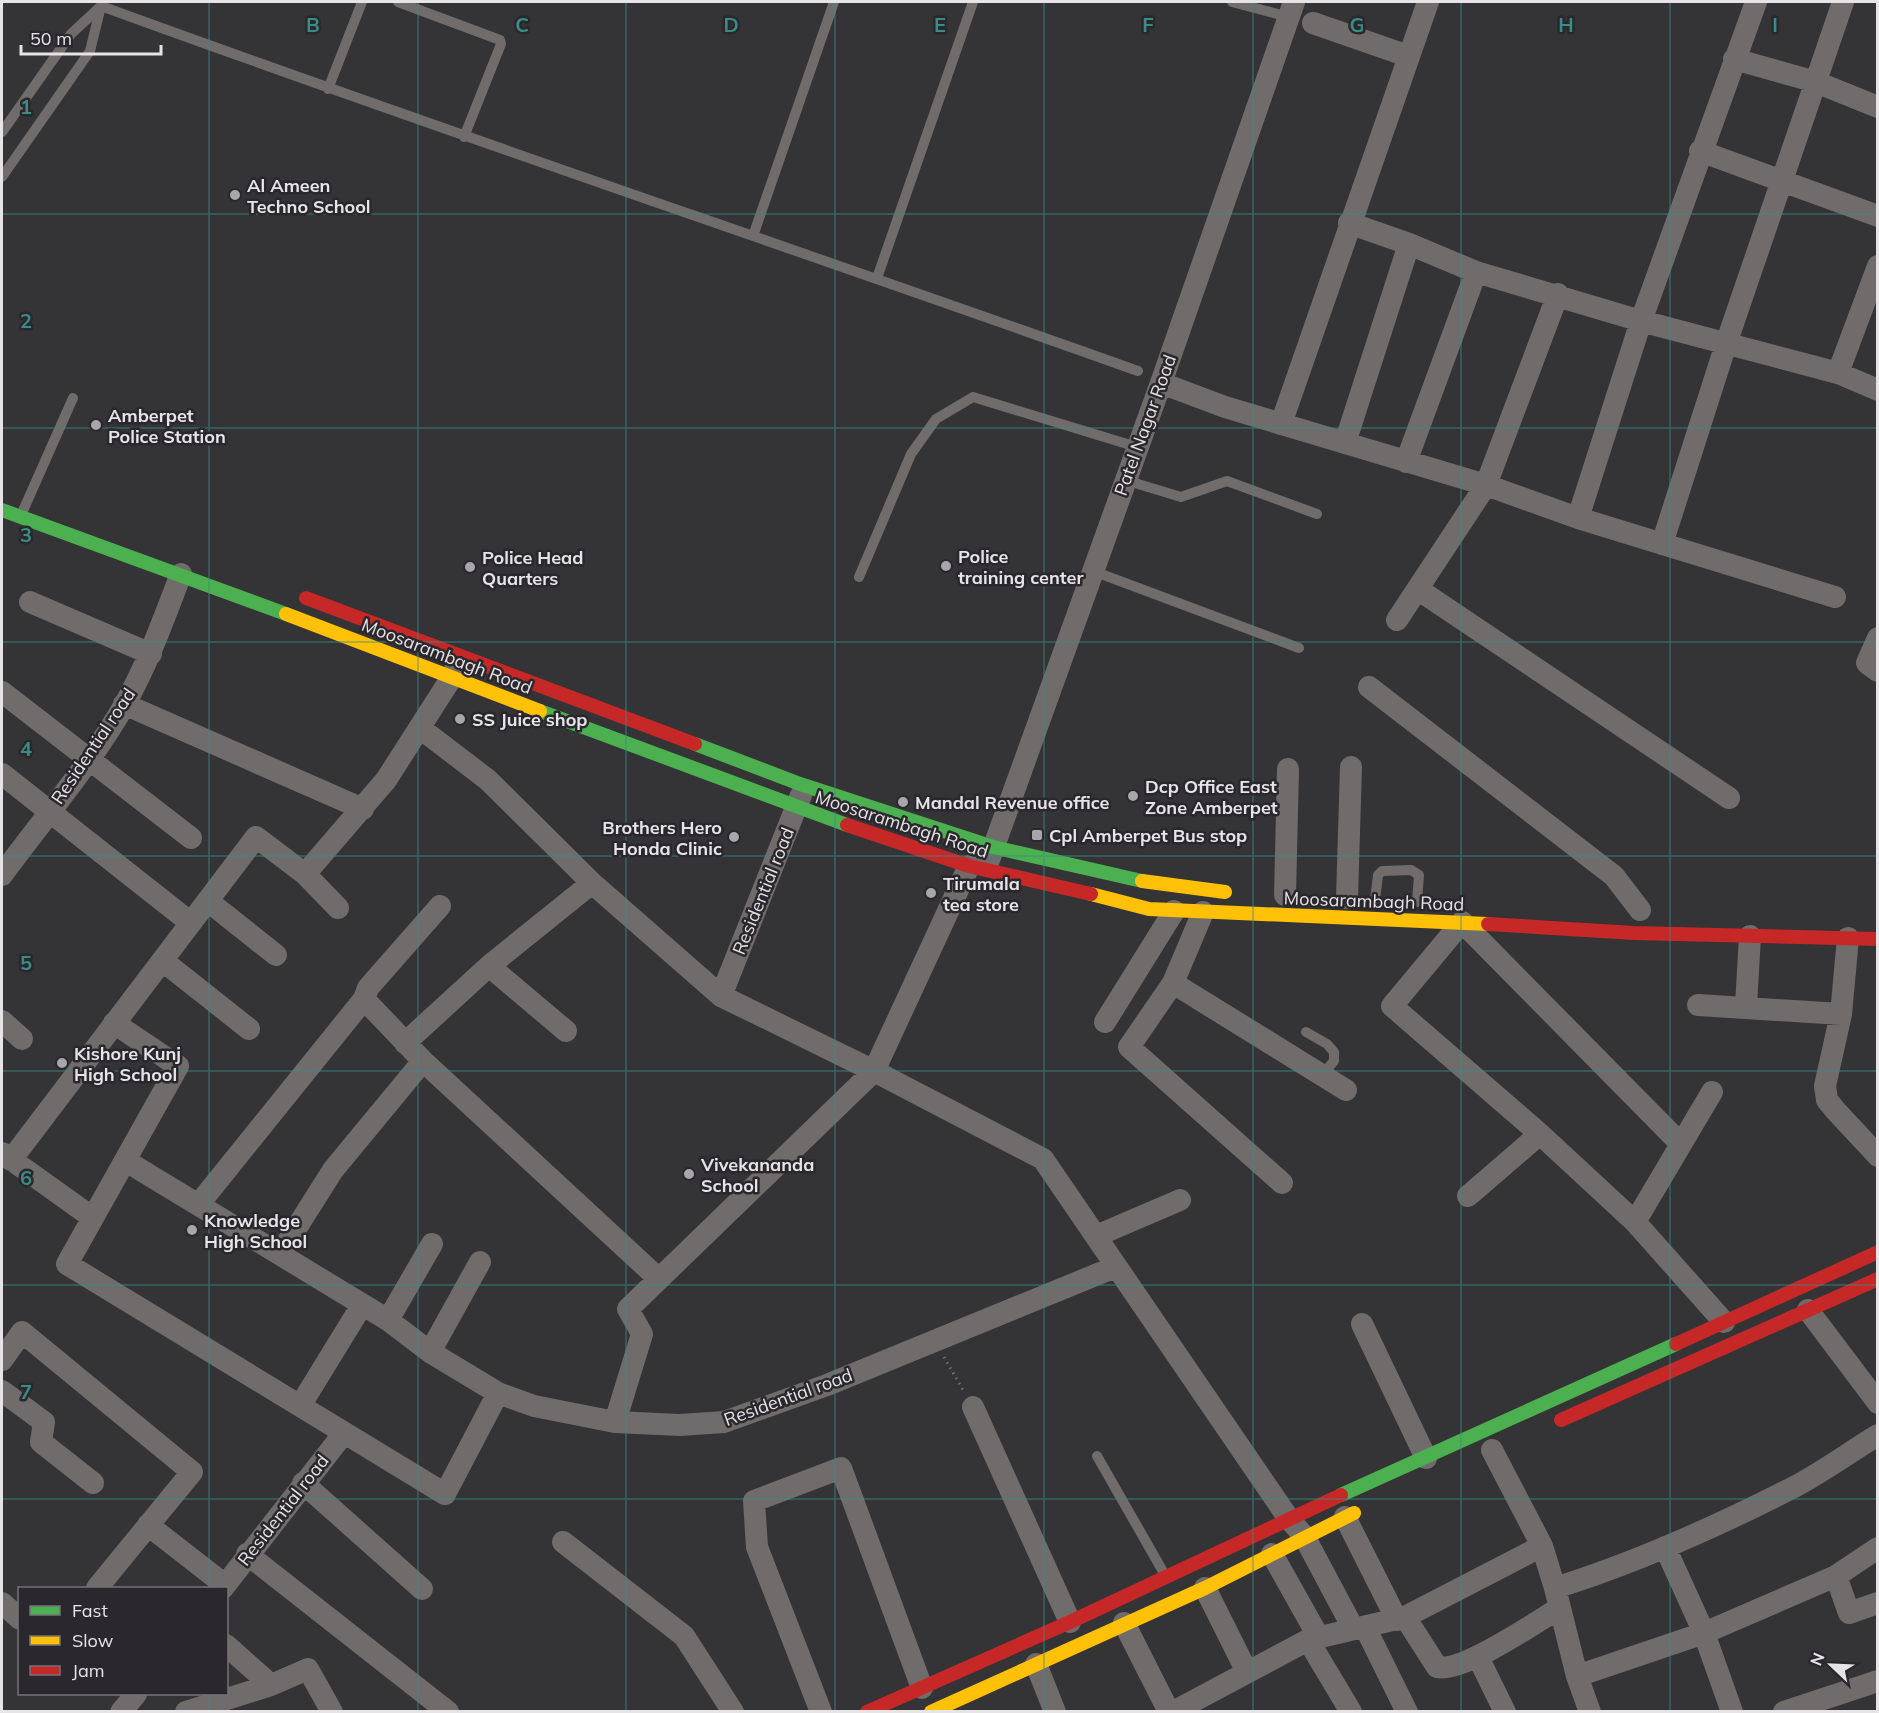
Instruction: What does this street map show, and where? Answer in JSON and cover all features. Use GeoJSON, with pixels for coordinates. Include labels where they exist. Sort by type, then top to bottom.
{"type":"FeatureCollection","features":[{"type":"Feature","properties":{"kind":"main road","name":"Moosarambagh Road"},"geometry":{"type":"LineString","coordinates":[[2,510],[181,574],[796,808],[977,868],[1042,881],[1149,909],[1462,922],[1634,933],[1878,939]]}},
{"type":"Feature","properties":{"kind":"main road","name":"Moosarambagh Road"},"geometry":{"type":"LineString","coordinates":[[292,593],[805,786],[993,847],[1162,886],[1243,893]]}},
{"type":"Feature","properties":{"kind":"main road","name":"Moosarambagh Road"},"geometry":{"type":"LineString","coordinates":[[1342,898],[1380,900]]}},
{"type":"Feature","properties":{"kind":"main road"},"geometry":{"type":"LineString","coordinates":[[867,1712],[1070,1622],[1289,1519],[1878,1252]]}},
{"type":"Feature","properties":{"kind":"main road"},"geometry":{"type":"LineString","coordinates":[[1546,1426],[1878,1279]]}},
{"type":"Feature","properties":{"kind":"main road"},"geometry":{"type":"LineString","coordinates":[[931,1712],[1205,1588],[1304,1536],[1355,1513]]}},
{"type":"Feature","properties":{"kind":"street"},"geometry":{"type":"LineString","coordinates":[[1281,424],[1428,2]]}},
{"type":"Feature","properties":{"kind":"street"},"geometry":{"type":"LineString","coordinates":[[1578,518],[1641,321],[1700,151],[1756,2]]}},
{"type":"Feature","properties":{"kind":"street"},"geometry":{"type":"LineString","coordinates":[[1662,544],[1726,344],[1843,2]]}},
{"type":"Feature","properties":{"kind":"street","name":"Patel Nagar Road"},"geometry":{"type":"LineString","coordinates":[[874,1071],[977,868],[993,847],[1161,382],[1292,9]]}},
{"type":"Feature","properties":{"kind":"street"},"geometry":{"type":"LineString","coordinates":[[1313,23],[1408,56]]}},
{"type":"Feature","properties":{"kind":"street"},"geometry":{"type":"LineString","coordinates":[[1734,59],[1816,82],[1878,107]]}},
{"type":"Feature","properties":{"kind":"street"},"geometry":{"type":"LineString","coordinates":[[1700,151],[1878,216]]}},
{"type":"Feature","properties":{"kind":"street"},"geometry":{"type":"LineString","coordinates":[[1349,224],[1409,244],[1476,272],[1558,294],[1641,321],[1838,373],[1878,390]]}},
{"type":"Feature","properties":{"kind":"street"},"geometry":{"type":"LineString","coordinates":[[1345,443],[1409,244]]}},
{"type":"Feature","properties":{"kind":"street"},"geometry":{"type":"LineString","coordinates":[[1838,373],[1878,266]]}},
{"type":"Feature","properties":{"kind":"street"},"geometry":{"type":"LineString","coordinates":[[1407,462],[1476,272]]}},
{"type":"Feature","properties":{"kind":"street"},"geometry":{"type":"LineString","coordinates":[[1397,620],[1419,590],[1486,485],[1558,294]]}},
{"type":"Feature","properties":{"kind":"street"},"geometry":{"type":"LineString","coordinates":[[1161,382],[1225,407],[1486,485],[1578,518],[1835,597]]}},
{"type":"Feature","properties":{"kind":"street","name":"Residential road"},"geometry":{"type":"LineString","coordinates":[[2,875],[88,760],[124,704],[151,654],[181,574]]}},
{"type":"Feature","properties":{"kind":"street"},"geometry":{"type":"LineString","coordinates":[[1419,590],[1729,798]]}},
{"type":"Feature","properties":{"kind":"street"},"geometry":{"type":"LineString","coordinates":[[30,602],[151,654]]}},
{"type":"Feature","properties":{"kind":"street"},"geometry":{"type":"LineString","coordinates":[[1878,638],[1867,663],[1878,671]]}},
{"type":"Feature","properties":{"kind":"street"},"geometry":{"type":"LineString","coordinates":[[305,874],[386,780],[452,677],[461,655]]}},
{"type":"Feature","properties":{"kind":"street"},"geometry":{"type":"LineString","coordinates":[[1369,687],[1614,876],[1637,910]]}},
{"type":"Feature","properties":{"kind":"street"},"geometry":{"type":"LineString","coordinates":[[2,692],[191,838]]}},
{"type":"Feature","properties":{"kind":"street"},"geometry":{"type":"LineString","coordinates":[[124,704],[363,809]]}},
{"type":"Feature","properties":{"kind":"street"},"geometry":{"type":"LineString","coordinates":[[420,728],[488,780],[592,883],[721,996],[874,1071],[1043,1159],[1289,1519],[1304,1536],[1407,1712]]}},
{"type":"Feature","properties":{"kind":"street"},"geometry":{"type":"LineString","coordinates":[[1342,898],[1351,767]]}},
{"type":"Feature","properties":{"kind":"street"},"geometry":{"type":"LineString","coordinates":[[1285,895],[1288,769]]}},
{"type":"Feature","properties":{"kind":"street"},"geometry":{"type":"LineString","coordinates":[[2,774],[191,923]]}},
{"type":"Feature","properties":{"kind":"street","name":"Residential road"},"geometry":{"type":"LineString","coordinates":[[721,996],[805,786]]}},
{"type":"Feature","properties":{"kind":"street"},"geometry":{"type":"LineString","coordinates":[[93,1218],[6,1157],[163,962],[256,837],[305,874],[338,908]]}},
{"type":"Feature","properties":{"kind":"street"},"geometry":{"type":"LineString","coordinates":[[405,1043],[489,966],[592,883]]}},
{"type":"Feature","properties":{"kind":"street"},"geometry":{"type":"LineString","coordinates":[[207,901],[276,956]]}},
{"type":"Feature","properties":{"kind":"street"},"geometry":{"type":"LineString","coordinates":[[198,1205],[364,999],[368,988],[440,906]]}},
{"type":"Feature","properties":{"kind":"street"},"geometry":{"type":"LineString","coordinates":[[1105,1022],[1174,911]]}},
{"type":"Feature","properties":{"kind":"street"},"geometry":{"type":"LineString","coordinates":[[1203,912],[1173,983],[1130,1047],[1282,1182]]}},
{"type":"Feature","properties":{"kind":"street"},"geometry":{"type":"LineString","coordinates":[[1680,1143],[1462,922],[1392,1006],[1540,1134],[1635,1222],[1724,1322]]}},
{"type":"Feature","properties":{"kind":"street"},"geometry":{"type":"LineString","coordinates":[[1746,1006],[1750,936]]}},
{"type":"Feature","properties":{"kind":"street"},"geometry":{"type":"LineString","coordinates":[[1848,938],[1841,1014],[1826,1086],[1827,1100],[1878,1156]]}},
{"type":"Feature","properties":{"kind":"street"},"geometry":{"type":"LineString","coordinates":[[163,962],[249,1029]]}},
{"type":"Feature","properties":{"kind":"street"},"geometry":{"type":"LineString","coordinates":[[489,966],[566,1031]]}},
{"type":"Feature","properties":{"kind":"street"},"geometry":{"type":"LineString","coordinates":[[1173,983],[1346,1090]]}},
{"type":"Feature","properties":{"kind":"street"},"geometry":{"type":"LineString","coordinates":[[364,999],[423,1061],[659,1279]]}},
{"type":"Feature","properties":{"kind":"street"},"geometry":{"type":"LineString","coordinates":[[1698,1005],[1746,1006],[1841,1014]]}},
{"type":"Feature","properties":{"kind":"street"},"geometry":{"type":"LineString","coordinates":[[2,1022],[22,1039]]}},
{"type":"Feature","properties":{"kind":"street"},"geometry":{"type":"LineString","coordinates":[[114,1023],[178,1066],[67,1264],[445,1494],[498,1393]]}},
{"type":"Feature","properties":{"kind":"street"},"geometry":{"type":"LineString","coordinates":[[280,1254],[333,1170],[423,1061]]}},
{"type":"Feature","properties":{"kind":"street"},"geometry":{"type":"LineString","coordinates":[[615,1422],[642,1334],[628,1309],[874,1071]]}},
{"type":"Feature","properties":{"kind":"street"},"geometry":{"type":"LineString","coordinates":[[1635,1222],[1712,1092]]}},
{"type":"Feature","properties":{"kind":"street"},"geometry":{"type":"LineString","coordinates":[[1468,1196],[1540,1134]]}},
{"type":"Feature","properties":{"kind":"street","name":"Residential road"},"geometry":{"type":"LineString","coordinates":[[126,1161],[387,1320],[430,1352],[498,1393],[534,1406],[615,1422],[680,1425],[724,1422],[827,1385],[1115,1267]]}},
{"type":"Feature","properties":{"kind":"street"},"geometry":{"type":"LineString","coordinates":[[1096,1236],[1180,1200]]}},
{"type":"Feature","properties":{"kind":"street"},"geometry":{"type":"LineString","coordinates":[[387,1320],[432,1244]]}},
{"type":"Feature","properties":{"kind":"street"},"geometry":{"type":"LineString","coordinates":[[430,1352],[480,1262]]}},
{"type":"Feature","properties":{"kind":"street"},"geometry":{"type":"LineString","coordinates":[[300,1406],[362,1305]]}},
{"type":"Feature","properties":{"kind":"street"},"geometry":{"type":"LineString","coordinates":[[1808,1310],[1878,1403]]}},
{"type":"Feature","properties":{"kind":"street"},"geometry":{"type":"LineString","coordinates":[[1362,1324],[1426,1458]]}},
{"type":"Feature","properties":{"kind":"street"},"geometry":{"type":"LineString","coordinates":[[2,1360],[22,1332],[192,1472],[98,1587]]}},
{"type":"Feature","properties":{"kind":"street"},"geometry":{"type":"LineString","coordinates":[[2,1391],[45,1422],[41,1442],[93,1483]]}},
{"type":"Feature","properties":{"kind":"street"},"geometry":{"type":"LineString","coordinates":[[973,1407],[1070,1622]]}},
{"type":"Feature","properties":{"kind":"street","name":"Residential road"},"geometry":{"type":"LineString","coordinates":[[224,1587],[247,1554],[345,1433]]}},
{"type":"Feature","properties":{"kind":"street"},"geometry":{"type":"LineString","coordinates":[[1355,1513],[1401,1618],[1437,1667],[1446,1668],[1478,1656],[1557,1598],[1607,1572],[1797,1485],[1878,1435]]}},
{"type":"Feature","properties":{"kind":"street"},"geometry":{"type":"LineString","coordinates":[[1490,1451],[1542,1546],[1577,1676],[1590,1712]]}},
{"type":"Feature","properties":{"kind":"street"},"geometry":{"type":"LineString","coordinates":[[821,1712],[757,1547],[754,1501],[841,1468],[922,1688]]}},
{"type":"Feature","properties":{"kind":"street"},"geometry":{"type":"LineString","coordinates":[[303,1483],[422,1589]]}},
{"type":"Feature","properties":{"kind":"street"},"geometry":{"type":"LineString","coordinates":[[148,1525],[224,1587]]}},
{"type":"Feature","properties":{"kind":"street"},"geometry":{"type":"LineString","coordinates":[[563,1542],[684,1636],[733,1712]]}},
{"type":"Feature","properties":{"kind":"street"},"geometry":{"type":"LineString","coordinates":[[1124,1623],[1170,1712],[1313,1638],[1401,1618],[1542,1546]]}},
{"type":"Feature","properties":{"kind":"street"},"geometry":{"type":"LineString","coordinates":[[1665,1547],[1704,1633],[1732,1712]]}},
{"type":"Feature","properties":{"kind":"street"},"geometry":{"type":"LineString","coordinates":[[1577,1676],[1704,1633],[1836,1576],[1878,1548]]}},
{"type":"Feature","properties":{"kind":"street"},"geometry":{"type":"LineString","coordinates":[[247,1554],[448,1712]]}},
{"type":"Feature","properties":{"kind":"street"},"geometry":{"type":"LineString","coordinates":[[1272,1554],[1350,1712]]}},
{"type":"Feature","properties":{"kind":"street"},"geometry":{"type":"LineString","coordinates":[[1836,1576],[1849,1613],[1878,1603]]}},
{"type":"Feature","properties":{"kind":"street"},"geometry":{"type":"LineString","coordinates":[[1205,1588],[1247,1672]]}},
{"type":"Feature","properties":{"kind":"street"},"geometry":{"type":"LineString","coordinates":[[2,1603],[18,1617]]}},
{"type":"Feature","properties":{"kind":"street"},"geometry":{"type":"LineString","coordinates":[[228,1647],[271,1685]]}},
{"type":"Feature","properties":{"kind":"street"},"geometry":{"type":"LineString","coordinates":[[1478,1656],[1505,1712]]}},
{"type":"Feature","properties":{"kind":"street"},"geometry":{"type":"LineString","coordinates":[[1036,1664],[1054,1712]]}},
{"type":"Feature","properties":{"kind":"street"},"geometry":{"type":"LineString","coordinates":[[186,1712],[271,1685],[308,1670],[332,1712]]}},
{"type":"Feature","properties":{"kind":"street"},"geometry":{"type":"LineString","coordinates":[[1784,1712],[1878,1680]]}},
{"type":"Feature","properties":{"kind":"street"},"geometry":{"type":"LineString","coordinates":[[121,1712],[135,1695]]}},
{"type":"Feature","properties":{"kind":"lane"},"geometry":{"type":"LineString","coordinates":[[328,89],[362,2]]}},
{"type":"Feature","properties":{"kind":"lane"},"geometry":{"type":"LineString","coordinates":[[398,2],[500,40],[501,44],[464,137]]}},
{"type":"Feature","properties":{"kind":"lane"},"geometry":{"type":"LineString","coordinates":[[753,236],[834,2]]}},
{"type":"Feature","properties":{"kind":"lane"},"geometry":{"type":"LineString","coordinates":[[877,278],[974,2]]}},
{"type":"Feature","properties":{"kind":"lane"},"geometry":{"type":"LineString","coordinates":[[1232,2],[1292,9]]}},
{"type":"Feature","properties":{"kind":"lane"},"geometry":{"type":"LineString","coordinates":[[102,4],[328,89],[877,278],[1138,371]]}},
{"type":"Feature","properties":{"kind":"lane"},"geometry":{"type":"LineString","coordinates":[[2,132],[70,34],[102,4]]}},
{"type":"Feature","properties":{"kind":"lane"},"geometry":{"type":"LineString","coordinates":[[2,177],[90,51],[102,4]]}},
{"type":"Feature","properties":{"kind":"lane"},"geometry":{"type":"LineString","coordinates":[[859,577],[911,454],[936,419],[973,397],[1137,447]]}},
{"type":"Feature","properties":{"kind":"lane"},"geometry":{"type":"LineString","coordinates":[[21,518],[73,398]]}},
{"type":"Feature","properties":{"kind":"lane"},"geometry":{"type":"LineString","coordinates":[[1125,480],[1181,497],[1227,481],[1317,514]]}},
{"type":"Feature","properties":{"kind":"lane"},"geometry":{"type":"LineString","coordinates":[[1093,571],[1299,648]]}},
{"type":"Feature","properties":{"kind":"lane"},"geometry":{"type":"LineString","coordinates":[[1380,900],[1378,875],[1382,871],[1411,870],[1419,875],[1417,902]]}},
{"type":"Feature","properties":{"kind":"lane"},"geometry":{"type":"LineString","coordinates":[[1306,1032],[1327,1044],[1334,1052],[1334,1061],[1322,1075]]}},
{"type":"Feature","properties":{"kind":"lane"},"geometry":{"type":"LineString","coordinates":[[1097,1456],[1166,1577]]}},
{"type":"Feature","properties":{"kind":"path"},"geometry":{"type":"LineString","coordinates":[[935,1340],[973,1407]]}},
{"type":"Feature","properties":{"kind":"traffic: fast"},"geometry":{"type":"LineString","coordinates":[[2,510],[286,614]]}},
{"type":"Feature","properties":{"kind":"traffic: fast"},"geometry":{"type":"LineString","coordinates":[[540,711],[847,825]]}},
{"type":"Feature","properties":{"kind":"traffic: fast"},"geometry":{"type":"LineString","coordinates":[[695,744],[800,784],[993,847],[1142,881]]}},
{"type":"Feature","properties":{"kind":"traffic: fast"},"geometry":{"type":"LineString","coordinates":[[1341,1495],[1676,1344]]}},
{"type":"Feature","properties":{"kind":"traffic: slow"},"geometry":{"type":"LineString","coordinates":[[286,614],[540,711]]}},
{"type":"Feature","properties":{"kind":"traffic: slow"},"geometry":{"type":"LineString","coordinates":[[1142,881],[1225,892]]}},
{"type":"Feature","properties":{"kind":"traffic: slow"},"geometry":{"type":"LineString","coordinates":[[1091,894],[1149,909],[1488,924]]}},
{"type":"Feature","properties":{"kind":"traffic: slow"},"geometry":{"type":"LineString","coordinates":[[931,1712],[1205,1588],[1354,1513]]}},
{"type":"Feature","properties":{"kind":"traffic: jam"},"geometry":{"type":"LineString","coordinates":[[306,598],[695,744]]}},
{"type":"Feature","properties":{"kind":"traffic: jam"},"geometry":{"type":"LineString","coordinates":[[847,825],[969,866],[1091,894]]}},
{"type":"Feature","properties":{"kind":"traffic: jam"},"geometry":{"type":"LineString","coordinates":[[1488,924],[1634,933],[1878,939]]}},
{"type":"Feature","properties":{"kind":"traffic: jam"},"geometry":{"type":"LineString","coordinates":[[1676,1344],[1878,1252]]}},
{"type":"Feature","properties":{"kind":"traffic: jam"},"geometry":{"type":"LineString","coordinates":[[1561,1420],[1878,1279]]}},
{"type":"Feature","properties":{"kind":"traffic: jam"},"geometry":{"type":"LineString","coordinates":[[867,1712],[1070,1622],[1341,1495]]}},
{"type":"Feature","properties":{"kind":"place","name":"Al Ameen Techno School"},"geometry":{"type":"Point","coordinates":[235,195]}},
{"type":"Feature","properties":{"kind":"place","name":"Amberpet Police Station"},"geometry":{"type":"Point","coordinates":[96,425]}},
{"type":"Feature","properties":{"kind":"place","name":"Police training center"},"geometry":{"type":"Point","coordinates":[946,566]}},
{"type":"Feature","properties":{"kind":"place","name":"Police Head Quarters"},"geometry":{"type":"Point","coordinates":[470,567]}},
{"type":"Feature","properties":{"kind":"place","name":"SS Juice shop"},"geometry":{"type":"Point","coordinates":[460,719]}},
{"type":"Feature","properties":{"kind":"place","name":"Dcp Office East Zone Amberpet"},"geometry":{"type":"Point","coordinates":[1133,796]}},
{"type":"Feature","properties":{"kind":"place","name":"Mandal Revenue office"},"geometry":{"type":"Point","coordinates":[903,802]}},
{"type":"Feature","properties":{"kind":"place","name":"Cpl Amberpet Bus stop"},"geometry":{"type":"Point","coordinates":[1037,835]}},
{"type":"Feature","properties":{"kind":"place","name":"Brothers Hero Honda Clinic"},"geometry":{"type":"Point","coordinates":[734,837]}},
{"type":"Feature","properties":{"kind":"place","name":"Tirumala tea store"},"geometry":{"type":"Point","coordinates":[931,893]}},
{"type":"Feature","properties":{"kind":"place","name":"Kishore Kunj High School"},"geometry":{"type":"Point","coordinates":[62,1063]}},
{"type":"Feature","properties":{"kind":"place","name":"Vivekananda School"},"geometry":{"type":"Point","coordinates":[689,1174]}},
{"type":"Feature","properties":{"kind":"place","name":"Knowledge High School"},"geometry":{"type":"Point","coordinates":[192,1230]}}]}
